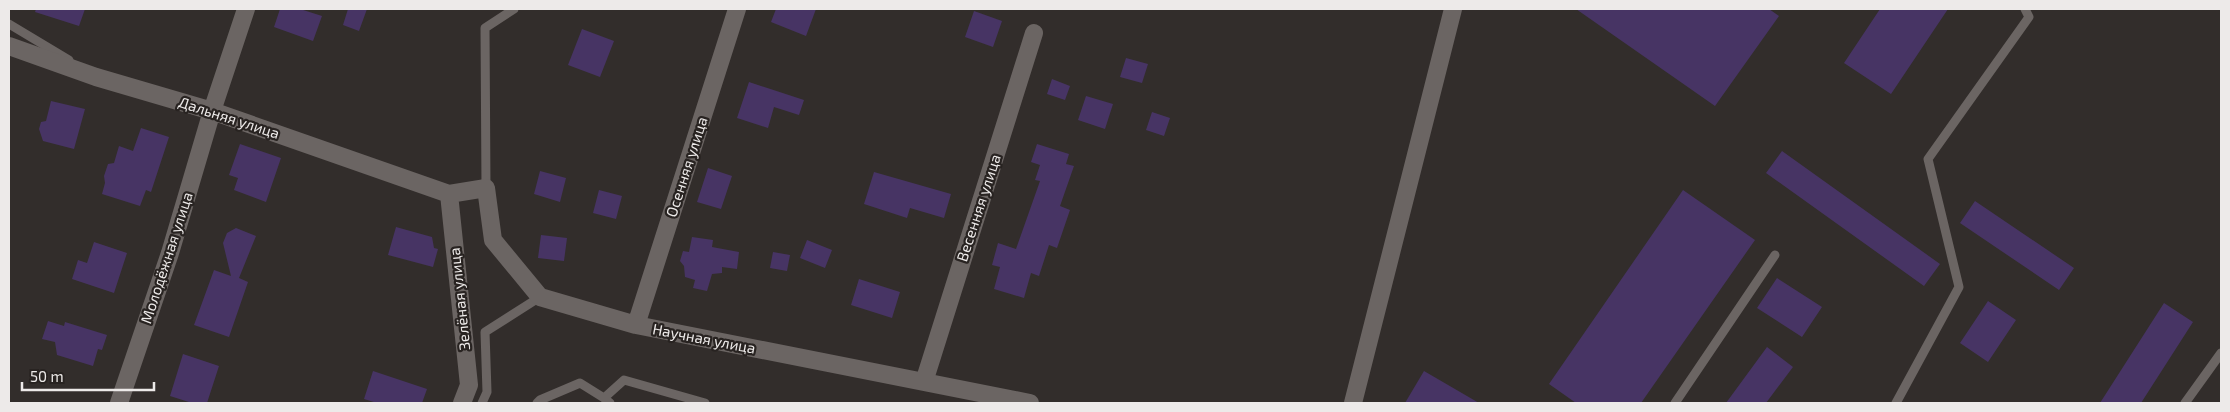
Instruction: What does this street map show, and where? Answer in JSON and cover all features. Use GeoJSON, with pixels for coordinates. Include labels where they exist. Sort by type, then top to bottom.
{"type":"FeatureCollection","features":[{"type":"Feature","properties":{"kind":"street","name":"Молодёжная улица"},"geometry":{"type":"LineString","coordinates":[[119,403],[170,253],[212,111],[246,9]]}},
{"type":"Feature","properties":{"kind":"street","name":"Осенняя улица"},"geometry":{"type":"LineString","coordinates":[[636,325],[737,9]]}},
{"type":"Feature","properties":{"kind":"street"},"geometry":{"type":"LineString","coordinates":[[1353,403],[1453,9]]}},
{"type":"Feature","properties":{"kind":"street","name":"Весенняя улица"},"geometry":{"type":"LineString","coordinates":[[924,382],[1034,33]]}},
{"type":"Feature","properties":{"kind":"street","name":"Дальняя улица"},"geometry":{"type":"LineString","coordinates":[[9,46],[96,77],[212,111],[449,194]]}},
{"type":"Feature","properties":{"kind":"street"},"geometry":{"type":"LineString","coordinates":[[449,194],[486,188],[493,240],[540,297]]}},
{"type":"Feature","properties":{"kind":"street","name":"Зелёная улица"},"geometry":{"type":"LineString","coordinates":[[449,194],[469,385],[462,403]]}},
{"type":"Feature","properties":{"kind":"street","name":"Научная улица"},"geometry":{"type":"LineString","coordinates":[[540,297],[636,325],[1030,403]]}},
{"type":"Feature","properties":{"kind":"lane"},"geometry":{"type":"LineString","coordinates":[[486,188],[485,28],[514,9]]}},
{"type":"Feature","properties":{"kind":"lane"},"geometry":{"type":"LineString","coordinates":[[1896,403],[1959,287],[1928,159],[2029,16],[2025,9]]}},
{"type":"Feature","properties":{"kind":"lane"},"geometry":{"type":"LineString","coordinates":[[9,24],[96,77]]}},
{"type":"Feature","properties":{"kind":"lane"},"geometry":{"type":"LineString","coordinates":[[1675,403],[1775,255]]}},
{"type":"Feature","properties":{"kind":"lane"},"geometry":{"type":"LineString","coordinates":[[482,403],[486,392],[485,332],[540,297]]}},
{"type":"Feature","properties":{"kind":"lane"},"geometry":{"type":"LineString","coordinates":[[2186,403],[2221,354]]}},
{"type":"Feature","properties":{"kind":"lane"},"geometry":{"type":"LineString","coordinates":[[538,403],[540,400],[580,383],[607,400],[624,380],[705,403]]}},
{"type":"Feature","properties":{"kind":"building"},"geometry":{"type":"Polygon","coordinates":[[[36,9],[85,9],[79,26],[35,12],[36,9]]]}},
{"type":"Feature","properties":{"kind":"building"},"geometry":{"type":"Polygon","coordinates":[[[280,9],[300,9],[322,16],[313,41],[274,27],[280,9]]]}},
{"type":"Feature","properties":{"kind":"building"},"geometry":{"type":"Polygon","coordinates":[[[348,9],[367,9],[359,31],[343,25],[348,9]]]}},
{"type":"Feature","properties":{"kind":"building"},"geometry":{"type":"Polygon","coordinates":[[[776,9],[816,9],[806,36],[771,22],[776,9]]]}},
{"type":"Feature","properties":{"kind":"building"},"geometry":{"type":"Polygon","coordinates":[[[1576,9],[1769,9],[1779,16],[1715,106],[1576,9]]]}},
{"type":"Feature","properties":{"kind":"building"},"geometry":{"type":"Polygon","coordinates":[[[1880,9],[1948,9],[1891,94],[1844,63],[1880,9]]]}},
{"type":"Feature","properties":{"kind":"building"},"geometry":{"type":"Polygon","coordinates":[[[974,11],[1002,21],[993,47],[965,37],[974,11]]]}},
{"type":"Feature","properties":{"kind":"building"},"geometry":{"type":"Polygon","coordinates":[[[582,29],[614,41],[600,77],[568,65],[582,29]]]}},
{"type":"Feature","properties":{"kind":"building"},"geometry":{"type":"Polygon","coordinates":[[[1126,58],[1148,64],[1142,83],[1120,77],[1126,58]]]}},
{"type":"Feature","properties":{"kind":"building"},"geometry":{"type":"Polygon","coordinates":[[[1052,79],[1070,86],[1065,100],[1047,94],[1052,79]]]}},
{"type":"Feature","properties":{"kind":"building"},"geometry":{"type":"Polygon","coordinates":[[[749,82],[804,100],[799,115],[774,107],[768,128],[737,118],[749,82]]]}},
{"type":"Feature","properties":{"kind":"building"},"geometry":{"type":"Polygon","coordinates":[[[1086,96],[1113,104],[1105,129],[1078,120],[1086,96]]]}},
{"type":"Feature","properties":{"kind":"building"},"geometry":{"type":"Polygon","coordinates":[[[51,101],[85,109],[74,149],[43,141],[39,129],[41,122],[46,121],[51,101]]]}},
{"type":"Feature","properties":{"kind":"building"},"geometry":{"type":"Polygon","coordinates":[[[1152,112],[1170,118],[1164,136],[1146,130],[1152,112]]]}},
{"type":"Feature","properties":{"kind":"building"},"geometry":{"type":"Polygon","coordinates":[[[141,128],[169,137],[151,192],[146,190],[140,206],[102,194],[105,183],[104,176],[108,164],[114,163],[119,146],[133,151],[141,128]]]}},
{"type":"Feature","properties":{"kind":"building"},"geometry":{"type":"Polygon","coordinates":[[[240,144],[281,158],[266,202],[234,190],[238,178],[229,175],[240,144]]]}},
{"type":"Feature","properties":{"kind":"building"},"geometry":{"type":"Polygon","coordinates":[[[1037,144],[1069,154],[1066,164],[1074,166],[1060,206],[1070,210],[1057,248],[1049,245],[1039,276],[1031,273],[1024,298],[994,289],[1000,267],[992,265],[998,243],[1016,249],[1040,181],[1035,180],[1040,165],[1031,162],[1037,144]]]}},
{"type":"Feature","properties":{"kind":"building"},"geometry":{"type":"Polygon","coordinates":[[[1782,151],[1940,264],[1924,286],[1766,173],[1782,151]]]}},
{"type":"Feature","properties":{"kind":"building"},"geometry":{"type":"Polygon","coordinates":[[[708,168],[732,176],[721,209],[697,202],[708,168]]]}},
{"type":"Feature","properties":{"kind":"building"},"geometry":{"type":"Polygon","coordinates":[[[540,171],[566,178],[560,202],[534,194],[540,171]]]}},
{"type":"Feature","properties":{"kind":"building"},"geometry":{"type":"Polygon","coordinates":[[[874,172],[951,194],[944,218],[910,208],[907,218],[864,204],[874,172]]]}},
{"type":"Feature","properties":{"kind":"building"},"geometry":{"type":"Polygon","coordinates":[[[599,190],[622,196],[616,219],[593,213],[599,190]]]}},
{"type":"Feature","properties":{"kind":"building"},"geometry":{"type":"Polygon","coordinates":[[[1683,190],[1755,240],[1641,403],[1576,403],[1549,384],[1683,190]]]}},
{"type":"Feature","properties":{"kind":"building"},"geometry":{"type":"Polygon","coordinates":[[[1975,201],[2074,268],[2059,290],[1960,223],[1975,201]]]}},
{"type":"Feature","properties":{"kind":"building"},"geometry":{"type":"Polygon","coordinates":[[[396,227],[432,237],[434,248],[438,249],[433,267],[388,255],[396,227]]]}},
{"type":"Feature","properties":{"kind":"building"},"geometry":{"type":"Polygon","coordinates":[[[236,228],[256,236],[239,278],[248,282],[229,337],[194,325],[214,270],[231,276],[223,243],[227,233],[236,228]]]}},
{"type":"Feature","properties":{"kind":"building"},"geometry":{"type":"Polygon","coordinates":[[[541,235],[567,238],[564,261],[538,258],[541,235]]]}},
{"type":"Feature","properties":{"kind":"building"},"geometry":{"type":"Polygon","coordinates":[[[692,237],[713,240],[712,247],[739,252],[737,269],[722,267],[722,273],[712,274],[707,291],[693,288],[695,280],[685,277],[684,266],[680,261],[683,251],[689,252],[692,237]]]}},
{"type":"Feature","properties":{"kind":"building"},"geometry":{"type":"Polygon","coordinates":[[[807,240],[832,250],[825,268],[800,258],[807,240]]]}},
{"type":"Feature","properties":{"kind":"building"},"geometry":{"type":"Polygon","coordinates":[[[94,242],[127,253],[114,293],[72,279],[78,260],[87,263],[94,242]]]}},
{"type":"Feature","properties":{"kind":"building"},"geometry":{"type":"Polygon","coordinates":[[[773,252],[790,255],[787,271],[770,268],[773,252]]]}},
{"type":"Feature","properties":{"kind":"building"},"geometry":{"type":"Polygon","coordinates":[[[1777,278],[1822,307],[1802,337],[1757,308],[1777,278]]]}},
{"type":"Feature","properties":{"kind":"building"},"geometry":{"type":"Polygon","coordinates":[[[859,279],[900,292],[892,318],[851,305],[859,279]]]}},
{"type":"Feature","properties":{"kind":"building"},"geometry":{"type":"Polygon","coordinates":[[[1988,301],[2016,320],[1988,362],[1960,343],[1988,301]]]}},
{"type":"Feature","properties":{"kind":"building"},"geometry":{"type":"Polygon","coordinates":[[[2164,303],[2193,322],[2141,403],[2100,403],[2164,303]]]}},
{"type":"Feature","properties":{"kind":"building"},"geometry":{"type":"Polygon","coordinates":[[[48,321],[64,326],[65,322],[107,335],[102,350],[98,349],[93,366],[57,355],[55,342],[42,339],[48,321]]]}},
{"type":"Feature","properties":{"kind":"building"},"geometry":{"type":"Polygon","coordinates":[[[1767,347],[1793,367],[1766,403],[1726,403],[1767,347]]]}},
{"type":"Feature","properties":{"kind":"building"},"geometry":{"type":"Polygon","coordinates":[[[183,354],[219,366],[207,403],[192,403],[170,396],[183,354]]]}},
{"type":"Feature","properties":{"kind":"building"},"geometry":{"type":"Polygon","coordinates":[[[373,371],[427,389],[422,403],[377,403],[364,399],[373,371]]]}},
{"type":"Feature","properties":{"kind":"building"},"geometry":{"type":"Polygon","coordinates":[[[1424,371],[1479,403],[1405,403],[1424,371]]]}}]}
